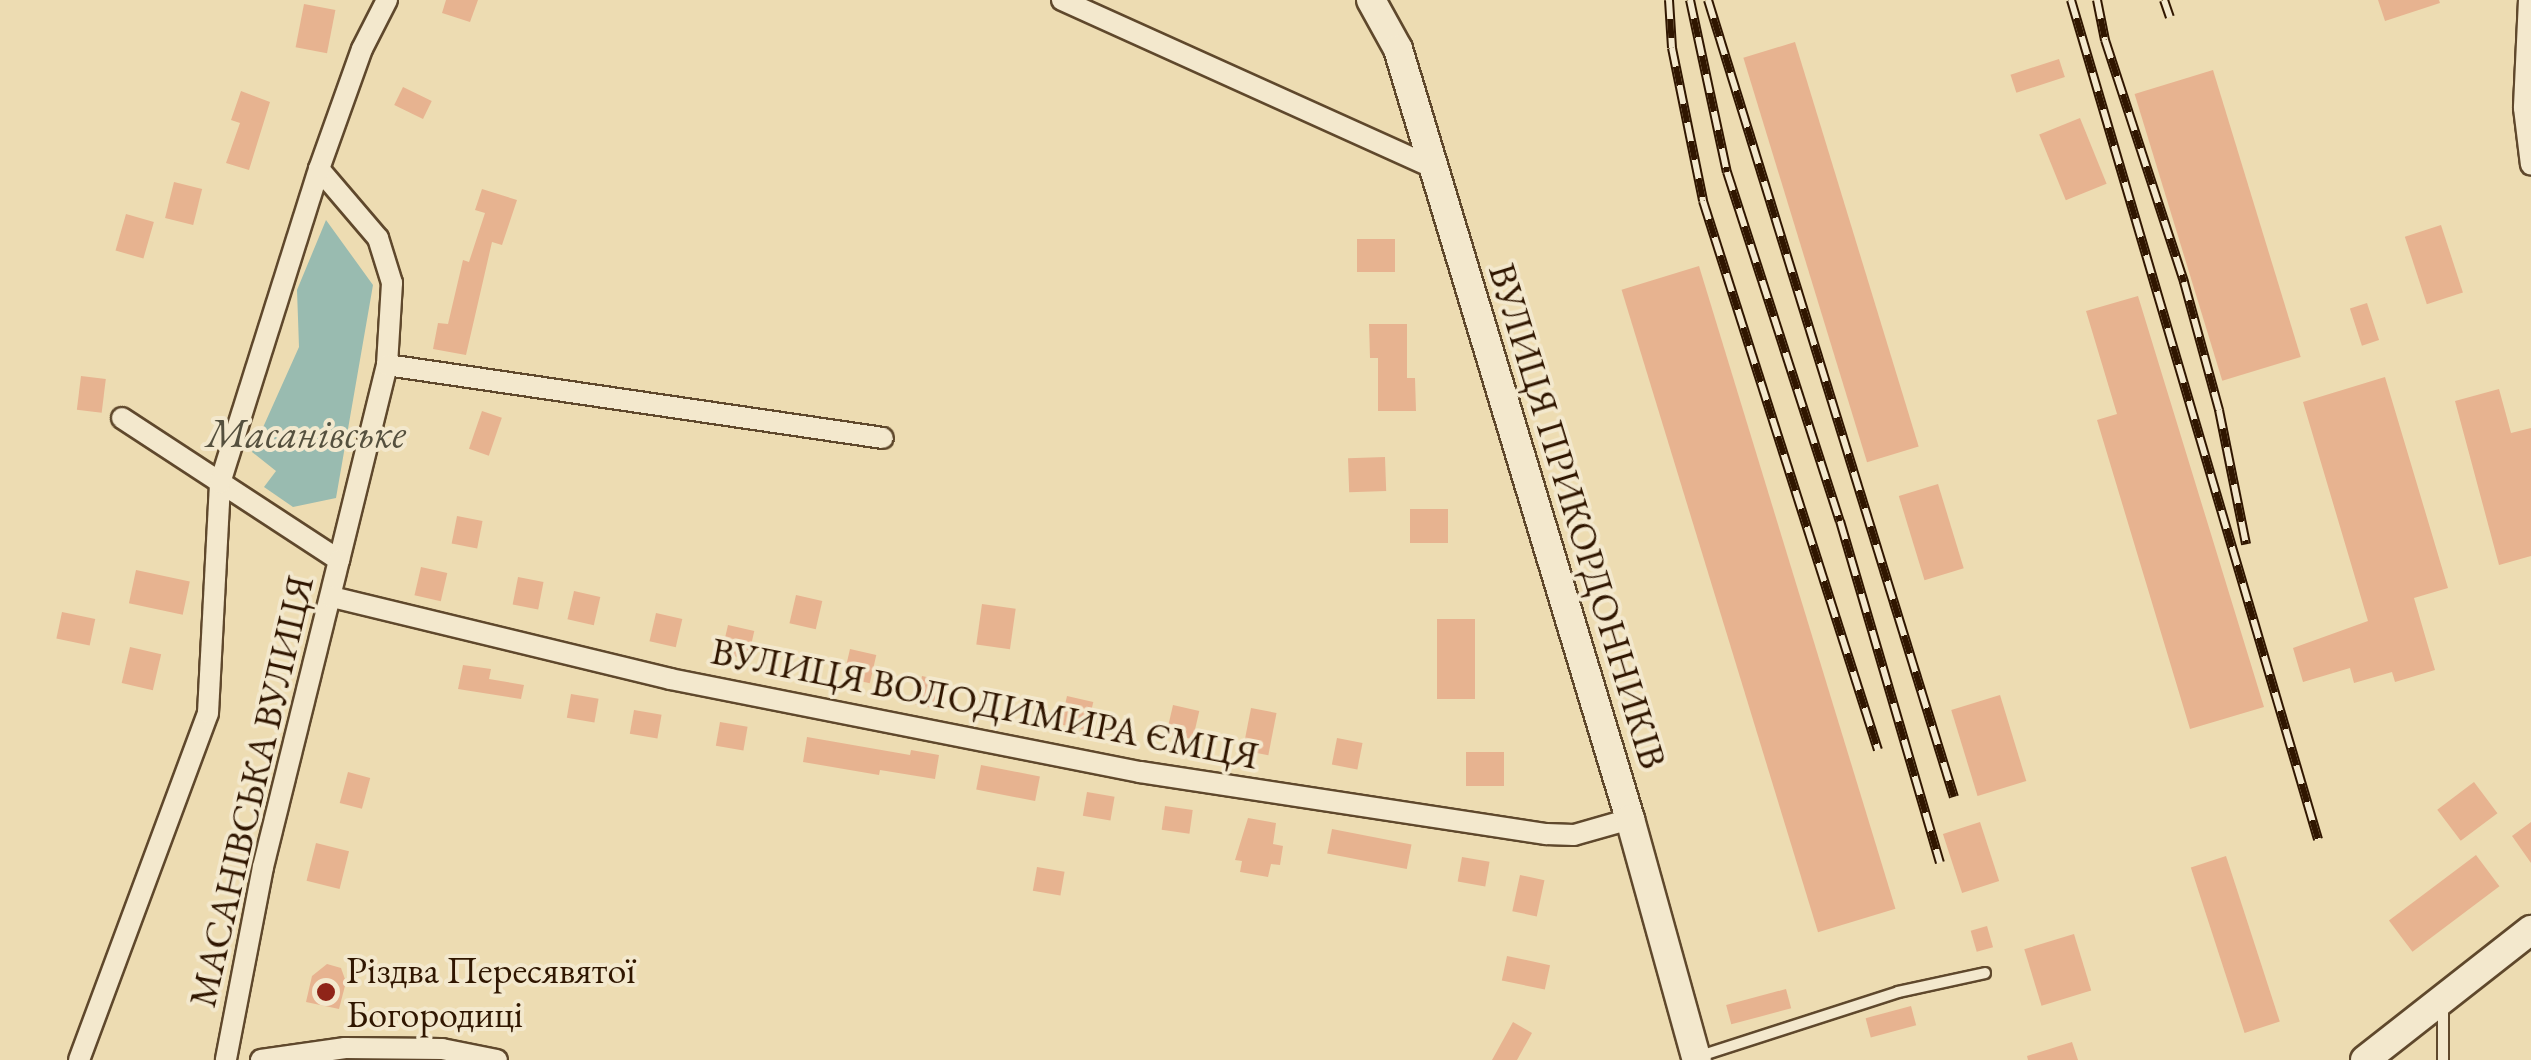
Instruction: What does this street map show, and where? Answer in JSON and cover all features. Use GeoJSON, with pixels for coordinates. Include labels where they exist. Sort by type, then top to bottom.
{"type":"FeatureCollection","features":[{"type":"Feature","properties":{"kind":"street","name":"МАСАНІВСЬКА ВУЛИЦЯ"},"geometry":{"type":"LineString","coordinates":[[79,1060],[208,714],[220,484],[318,169],[362,49],[387,0]]}},
{"type":"Feature","properties":{"kind":"street"},"geometry":{"type":"LineString","coordinates":[[1062,0],[1434,168]]}},
{"type":"Feature","properties":{"kind":"street","name":"ВУЛИЦЯ ПРИКОРДОННИКІВ"},"geometry":{"type":"LineString","coordinates":[[1371,0],[1398,49],[1630,818],[1697,1058]]}},
{"type":"Feature","properties":{"kind":"street"},"geometry":{"type":"LineString","coordinates":[[2528,0],[2524,108],[2531,165]]}},
{"type":"Feature","properties":{"kind":"street"},"geometry":{"type":"LineString","coordinates":[[318,169],[378,238],[392,283],[386,365],[339,560]]}},
{"type":"Feature","properties":{"kind":"street"},"geometry":{"type":"LineString","coordinates":[[386,365],[883,438]]}},
{"type":"Feature","properties":{"kind":"street","name":"МАСАНІВСЬКА ВУЛИЦЯ"},"geometry":{"type":"LineString","coordinates":[[122,418],[339,560],[263,867],[226,1060]]}},
{"type":"Feature","properties":{"kind":"street","name":"ВУЛИЦЯ ВОЛОДИМИРА ЄМЦЯ"},"geometry":{"type":"LineString","coordinates":[[332,597],[670,679],[1140,772],[1546,834],[1574,836],[1630,818]]}},
{"type":"Feature","properties":{"kind":"street"},"geometry":{"type":"LineString","coordinates":[[2381,1054],[2531,930]]}},
{"type":"Feature","properties":{"kind":"street"},"geometry":{"type":"LineString","coordinates":[[261,1060],[364,1048],[442,1049],[497,1060]]}},
{"type":"Feature","properties":{"kind":"lane"},"geometry":{"type":"LineString","coordinates":[[1697,1058],[1898,992],[1985,973]]}},
{"type":"Feature","properties":{"kind":"lane"},"geometry":{"type":"LineString","coordinates":[[2443,999],[2443,1060]]}},
{"type":"Feature","properties":{"kind":"water","name":"Масанівське"},"geometry":{"type":"Polygon","coordinates":[[[326,220],[373,285],[336,498],[293,507],[264,487],[276,471],[252,452],[299,347],[297,290],[326,220]]]}},
{"type":"Feature","properties":{"kind":"building"},"geometry":{"type":"Polygon","coordinates":[[[446,0],[478,0],[470,22],[442,13],[446,0]]]}},
{"type":"Feature","properties":{"kind":"building"},"geometry":{"type":"Polygon","coordinates":[[[2378,0],[2439,0],[2440,3],[2385,21],[2378,0]]]}},
{"type":"Feature","properties":{"kind":"building"},"geometry":{"type":"Polygon","coordinates":[[[304,4],[335,10],[327,53],[296,47],[304,4]]]}},
{"type":"Feature","properties":{"kind":"building"},"geometry":{"type":"Polygon","coordinates":[[[1795,42],[1919,447],[1867,462],[1743,58],[1795,42]]]}},
{"type":"Feature","properties":{"kind":"building"},"geometry":{"type":"Polygon","coordinates":[[[2059,59],[2065,77],[2016,93],[2010,75],[2059,59]]]}},
{"type":"Feature","properties":{"kind":"building"},"geometry":{"type":"Polygon","coordinates":[[[2213,70],[2301,357],[2222,381],[2135,94],[2213,70]]]}},
{"type":"Feature","properties":{"kind":"building"},"geometry":{"type":"Polygon","coordinates":[[[403,87],[432,101],[423,119],[394,105],[403,87]]]}},
{"type":"Feature","properties":{"kind":"building"},"geometry":{"type":"Polygon","coordinates":[[[241,91],[270,102],[249,170],[226,163],[240,123],[231,120],[241,91]]]}},
{"type":"Feature","properties":{"kind":"building"},"geometry":{"type":"Polygon","coordinates":[[[2080,118],[2107,184],[2066,200],[2039,134],[2080,118]]]}},
{"type":"Feature","properties":{"kind":"building"},"geometry":{"type":"Polygon","coordinates":[[[174,182],[202,189],[193,225],[165,218],[174,182]]]}},
{"type":"Feature","properties":{"kind":"building"},"geometry":{"type":"Polygon","coordinates":[[[482,189],[517,200],[502,245],[492,242],[466,355],[433,349],[438,323],[448,324],[463,260],[469,262],[485,213],[475,210],[482,189]]]}},
{"type":"Feature","properties":{"kind":"building"},"geometry":{"type":"Polygon","coordinates":[[[126,214],[154,222],[143,259],[116,251],[126,214]]]}},
{"type":"Feature","properties":{"kind":"building"},"geometry":{"type":"Polygon","coordinates":[[[2441,225],[2463,293],[2427,304],[2405,237],[2441,225]]]}},
{"type":"Feature","properties":{"kind":"building"},"geometry":{"type":"Polygon","coordinates":[[[1357,239],[1395,239],[1395,272],[1357,272],[1357,239]]]}},
{"type":"Feature","properties":{"kind":"building"},"geometry":{"type":"Polygon","coordinates":[[[1699,266],[1895,909],[1818,932],[1622,290],[1699,266]]]}},
{"type":"Feature","properties":{"kind":"building"},"geometry":{"type":"Polygon","coordinates":[[[2138,296],[2264,707],[2190,729],[2097,420],[2117,414],[2086,311],[2138,296]]]}},
{"type":"Feature","properties":{"kind":"building"},"geometry":{"type":"Polygon","coordinates":[[[2367,303],[2379,340],[2362,346],[2350,309],[2367,303]]]}},
{"type":"Feature","properties":{"kind":"building"},"geometry":{"type":"Polygon","coordinates":[[[1369,324],[1407,324],[1407,378],[1415,378],[1416,411],[1378,411],[1378,358],[1370,358],[1369,324]]]}},
{"type":"Feature","properties":{"kind":"building"},"geometry":{"type":"Polygon","coordinates":[[[81,376],[106,379],[102,413],[77,410],[81,376]]]}},
{"type":"Feature","properties":{"kind":"building"},"geometry":{"type":"Polygon","coordinates":[[[2385,377],[2448,588],[2414,598],[2435,670],[2395,682],[2392,672],[2354,683],[2350,668],[2303,682],[2293,648],[2368,621],[2303,402],[2385,377]]]}},
{"type":"Feature","properties":{"kind":"building"},"geometry":{"type":"Polygon","coordinates":[[[2499,389],[2511,433],[2531,428],[2531,556],[2499,565],[2455,401],[2499,389]]]}},
{"type":"Feature","properties":{"kind":"building"},"geometry":{"type":"Polygon","coordinates":[[[482,411],[502,418],[489,456],[469,449],[482,411]]]}},
{"type":"Feature","properties":{"kind":"building"},"geometry":{"type":"Polygon","coordinates":[[[1385,457],[1386,491],[1349,492],[1348,458],[1385,457]]]}},
{"type":"Feature","properties":{"kind":"building"},"geometry":{"type":"Polygon","coordinates":[[[1938,484],[1964,568],[1925,580],[1899,496],[1938,484]]]}},
{"type":"Feature","properties":{"kind":"building"},"geometry":{"type":"Polygon","coordinates":[[[1410,509],[1448,509],[1448,543],[1410,543],[1410,509]]]}},
{"type":"Feature","properties":{"kind":"building"},"geometry":{"type":"Polygon","coordinates":[[[457,516],[483,521],[477,548],[452,543],[457,516]]]}},
{"type":"Feature","properties":{"kind":"building"},"geometry":{"type":"Polygon","coordinates":[[[421,567],[447,573],[441,601],[414,595],[421,567]]]}},
{"type":"Feature","properties":{"kind":"building"},"geometry":{"type":"Polygon","coordinates":[[[136,570],[190,581],[183,615],[129,603],[136,570]]]}},
{"type":"Feature","properties":{"kind":"building"},"geometry":{"type":"Polygon","coordinates":[[[518,577],[544,582],[538,609],[513,604],[518,577]]]}},
{"type":"Feature","properties":{"kind":"building"},"geometry":{"type":"Polygon","coordinates":[[[574,591],[600,597],[594,625],[567,619],[574,591]]]}},
{"type":"Feature","properties":{"kind":"building"},"geometry":{"type":"Polygon","coordinates":[[[796,595],[822,601],[816,629],[789,623],[796,595]]]}},
{"type":"Feature","properties":{"kind":"building"},"geometry":{"type":"Polygon","coordinates":[[[982,604],[1016,609],[1010,649],[976,645],[982,604]]]}},
{"type":"Feature","properties":{"kind":"building"},"geometry":{"type":"Polygon","coordinates":[[[62,612],[95,619],[90,645],[56,638],[62,612]]]}},
{"type":"Feature","properties":{"kind":"building"},"geometry":{"type":"Polygon","coordinates":[[[656,613],[682,619],[676,647],[649,641],[656,613]]]}},
{"type":"Feature","properties":{"kind":"building"},"geometry":{"type":"Polygon","coordinates":[[[1437,619],[1475,619],[1475,699],[1437,699],[1437,619]]]}},
{"type":"Feature","properties":{"kind":"building"},"geometry":{"type":"Polygon","coordinates":[[[728,625],[754,631],[748,659],[721,653],[728,625]]]}},
{"type":"Feature","properties":{"kind":"building"},"geometry":{"type":"Polygon","coordinates":[[[130,647],[161,654],[153,690],[122,683],[130,647]]]}},
{"type":"Feature","properties":{"kind":"building"},"geometry":{"type":"Polygon","coordinates":[[[850,649],[876,655],[870,683],[843,677],[850,649]]]}},
{"type":"Feature","properties":{"kind":"building"},"geometry":{"type":"Polygon","coordinates":[[[463,665],[491,669],[489,679],[524,685],[521,699],[458,689],[463,665]]]}},
{"type":"Feature","properties":{"kind":"building"},"geometry":{"type":"Polygon","coordinates":[[[922,676],[948,682],[942,710],[915,704],[922,676]]]}},
{"type":"Feature","properties":{"kind":"building"},"geometry":{"type":"Polygon","coordinates":[[[571,694],[599,699],[594,722],[567,718],[571,694]]]}},
{"type":"Feature","properties":{"kind":"building"},"geometry":{"type":"Polygon","coordinates":[[[2000,695],[2026,781],[1978,796],[1951,710],[2000,695]]]}},
{"type":"Feature","properties":{"kind":"building"},"geometry":{"type":"Polygon","coordinates":[[[1067,696],[1093,702],[1087,730],[1060,724],[1067,696]]]}},
{"type":"Feature","properties":{"kind":"building"},"geometry":{"type":"Polygon","coordinates":[[[1173,705],[1199,711],[1193,739],[1166,733],[1173,705]]]}},
{"type":"Feature","properties":{"kind":"building"},"geometry":{"type":"Polygon","coordinates":[[[1251,708],[1277,713],[1268,755],[1243,750],[1251,708]]]}},
{"type":"Feature","properties":{"kind":"building"},"geometry":{"type":"Polygon","coordinates":[[[634,710],[662,715],[657,738],[630,734],[634,710]]]}},
{"type":"Feature","properties":{"kind":"building"},"geometry":{"type":"Polygon","coordinates":[[[720,722],[748,727],[743,750],[716,746],[720,722]]]}},
{"type":"Feature","properties":{"kind":"building"},"geometry":{"type":"Polygon","coordinates":[[[807,737],[910,755],[911,750],[939,755],[935,779],[880,770],[879,775],[803,762],[807,737]]]}},
{"type":"Feature","properties":{"kind":"building"},"geometry":{"type":"Polygon","coordinates":[[[1337,738],[1363,743],[1357,769],[1332,765],[1337,738]]]}},
{"type":"Feature","properties":{"kind":"building"},"geometry":{"type":"Polygon","coordinates":[[[1466,752],[1504,752],[1504,786],[1466,786],[1466,752]]]}},
{"type":"Feature","properties":{"kind":"building"},"geometry":{"type":"Polygon","coordinates":[[[981,765],[1040,776],[1035,801],[976,790],[981,765]]]}},
{"type":"Feature","properties":{"kind":"building"},"geometry":{"type":"Polygon","coordinates":[[[348,772],[370,778],[362,809],[340,803],[348,772]]]}},
{"type":"Feature","properties":{"kind":"building"},"geometry":{"type":"Polygon","coordinates":[[[2474,782],[2497,813],[2461,841],[2437,810],[2474,782]]]}},
{"type":"Feature","properties":{"kind":"building"},"geometry":{"type":"Polygon","coordinates":[[[1087,792],[1115,797],[1110,820],[1083,816],[1087,792]]]}},
{"type":"Feature","properties":{"kind":"building"},"geometry":{"type":"Polygon","coordinates":[[[1165,806],[1193,810],[1189,834],[1162,830],[1165,806]]]}},
{"type":"Feature","properties":{"kind":"building"},"geometry":{"type":"Polygon","coordinates":[[[1248,818],[1276,823],[1273,844],[1283,846],[1280,865],[1271,864],[1268,877],[1240,872],[1242,861],[1235,860],[1248,818]]]}},
{"type":"Feature","properties":{"kind":"building"},"geometry":{"type":"Polygon","coordinates":[[[1980,822],[1999,881],[1962,893],[1943,834],[1980,822]]]}},
{"type":"Feature","properties":{"kind":"building"},"geometry":{"type":"Polygon","coordinates":[[[2531,822],[2531,863],[2512,836],[2531,822]]]}},
{"type":"Feature","properties":{"kind":"building"},"geometry":{"type":"Polygon","coordinates":[[[1332,829],[1412,844],[1407,869],[1327,854],[1332,829]]]}},
{"type":"Feature","properties":{"kind":"building"},"geometry":{"type":"Polygon","coordinates":[[[316,843],[349,851],[340,889],[307,881],[316,843]]]}},
{"type":"Feature","properties":{"kind":"building"},"geometry":{"type":"Polygon","coordinates":[[[2476,855],[2499,886],[2412,952],[2389,921],[2476,855]]]}},
{"type":"Feature","properties":{"kind":"building"},"geometry":{"type":"Polygon","coordinates":[[[2226,856],[2280,1021],[2245,1033],[2191,867],[2226,856]]]}},
{"type":"Feature","properties":{"kind":"building"},"geometry":{"type":"Polygon","coordinates":[[[1462,857],[1490,862],[1485,886],[1458,882],[1462,857]]]}},
{"type":"Feature","properties":{"kind":"building"},"geometry":{"type":"Polygon","coordinates":[[[1037,867],[1065,872],[1060,895],[1033,891],[1037,867]]]}},
{"type":"Feature","properties":{"kind":"building"},"geometry":{"type":"Polygon","coordinates":[[[1520,875],[1544,880],[1537,916],[1512,911],[1520,875]]]}},
{"type":"Feature","properties":{"kind":"building"},"geometry":{"type":"Polygon","coordinates":[[[1987,926],[1993,947],[1977,952],[1971,931],[1987,926]]]}},
{"type":"Feature","properties":{"kind":"building"},"geometry":{"type":"Polygon","coordinates":[[[2074,934],[2091,990],[2042,1006],[2024,949],[2074,934]]]}},
{"type":"Feature","properties":{"kind":"building"},"geometry":{"type":"Polygon","coordinates":[[[1507,956],[1550,965],[1545,990],[1502,980],[1507,956]]]}},
{"type":"Feature","properties":{"kind":"building","name":"Різдва Пересявятої Богородиці"},"geometry":{"type":"Polygon","coordinates":[[[327,964],[341,968],[346,982],[339,1009],[306,1002],[312,976],[327,964]]]}},
{"type":"Feature","properties":{"kind":"building"},"geometry":{"type":"Polygon","coordinates":[[[1786,989],[1791,1008],[1731,1024],[1726,1005],[1786,989]]]}},
{"type":"Feature","properties":{"kind":"building"},"geometry":{"type":"Polygon","coordinates":[[[1911,1006],[1916,1025],[1871,1037],[1866,1018],[1911,1006]]]}},
{"type":"Feature","properties":{"kind":"building"},"geometry":{"type":"Polygon","coordinates":[[[1513,1022],[1532,1033],[1517,1060],[1492,1060],[1513,1022]]]}},
{"type":"Feature","properties":{"kind":"building"},"geometry":{"type":"Polygon","coordinates":[[[2072,1042],[2078,1060],[2028,1060],[2027,1056],[2072,1042]]]}},
{"type":"Feature","properties":{"kind":"railway"},"geometry":{"type":"LineString","coordinates":[[1669,0],[1672,48],[1703,201],[1878,750]]}},
{"type":"Feature","properties":{"kind":"railway"},"geometry":{"type":"LineString","coordinates":[[1690,0],[1727,172],[1840,521],[1940,863]]}},
{"type":"Feature","properties":{"kind":"railway"},"geometry":{"type":"LineString","coordinates":[[1708,0],[1954,797]]}},
{"type":"Feature","properties":{"kind":"railway"},"geometry":{"type":"LineString","coordinates":[[2071,0],[2318,839]]}},
{"type":"Feature","properties":{"kind":"railway"},"geometry":{"type":"LineString","coordinates":[[2097,0],[2105,40],[2184,282],[2219,410],[2246,544]]}},
{"type":"Feature","properties":{"kind":"railway"},"geometry":{"type":"LineString","coordinates":[[2164,0],[2170,17]]}},
{"type":"Feature","properties":{"kind":"place","name":"Різдва Пересявятої Богородиці"},"geometry":{"type":"Point","coordinates":[326,992]}}]}
